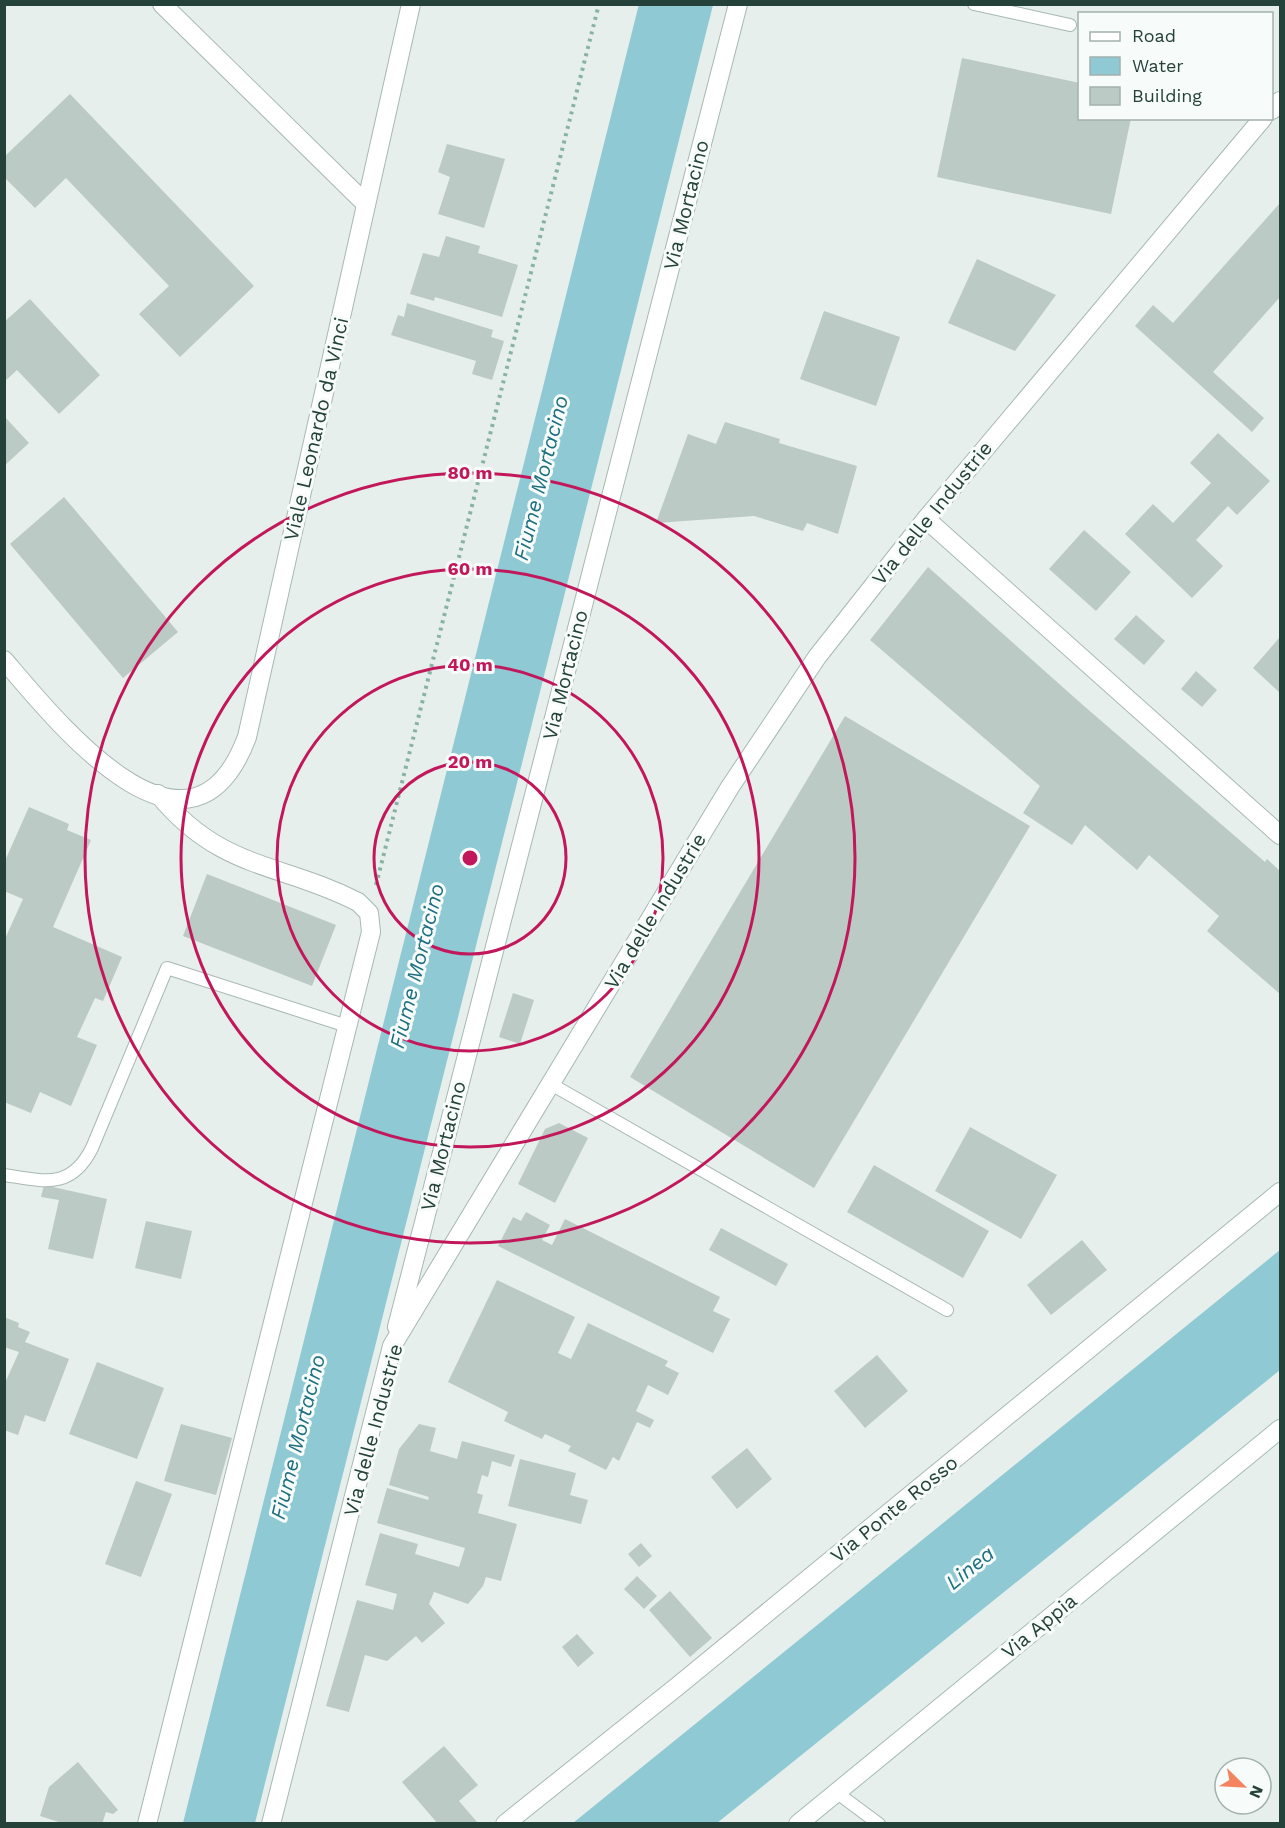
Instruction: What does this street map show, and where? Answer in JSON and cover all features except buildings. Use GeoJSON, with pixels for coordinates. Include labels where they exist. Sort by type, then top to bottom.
{"type":"FeatureCollection","features":[{"type":"Feature","properties":{"kind":"street"},"geometry":{"type":"LineString","coordinates":[[162,4],[366,204]]}},
{"type":"Feature","properties":{"kind":"street","name":"Viale Leonardo da Vinci"},"geometry":{"type":"LineString","coordinates":[[158,794],[184,799],[208,792],[231,769],[247,737],[411,4]]}},
{"type":"Feature","properties":{"kind":"street","name":"Via Mortacino"},"geometry":{"type":"LineString","coordinates":[[392,1346],[738,4]]}},
{"type":"Feature","properties":{"kind":"street","name":"Via delle Industrie"},"geometry":{"type":"LineString","coordinates":[[271,1824],[392,1346],[549,1083],[758,743],[824,648],[926,519],[1261,120]]}},
{"type":"Feature","properties":{"kind":"street"},"geometry":{"type":"LineString","coordinates":[[926,519],[1281,835]]}},
{"type":"Feature","properties":{"kind":"street"},"geometry":{"type":"LineString","coordinates":[[4,660],[54,719],[96,761],[125,779],[158,794],[193,830],[226,852],[351,898],[364,906],[369,913],[369,943],[346,1026],[147,1824]]}},
{"type":"Feature","properties":{"kind":"street","name":"Via Ponte Rosso"},"geometry":{"type":"LineString","coordinates":[[505,1824],[698,1670],[1281,1192]]}},
{"type":"Feature","properties":{"kind":"street","name":"Via Appia"},"geometry":{"type":"LineString","coordinates":[[798,1824],[1281,1429]]}},
{"type":"Feature","properties":{"kind":"lane"},"geometry":{"type":"LineString","coordinates":[[974,4],[1070,25]]}},
{"type":"Feature","properties":{"kind":"lane"},"geometry":{"type":"LineString","coordinates":[[4,1175],[56,1180],[66,1178],[81,1168],[93,1148],[167,968],[346,1026]]}},
{"type":"Feature","properties":{"kind":"lane"},"geometry":{"type":"LineString","coordinates":[[549,1083],[947,1310]]}},
{"type":"Feature","properties":{"kind":"lane"},"geometry":{"type":"LineString","coordinates":[[836,1792],[879,1824]]}},
{"type":"Feature","properties":{"kind":"path"},"geometry":{"type":"LineString","coordinates":[[369,913],[599,4]]}},
{"type":"Feature","properties":{"kind":"water","name":"Fiume Mortacino"},"geometry":{"type":"Polygon","coordinates":[[[639,4],[713,5],[255,1823],[183,1823],[639,4]]]}},
{"type":"Feature","properties":{"kind":"water","name":"Linea"},"geometry":{"type":"Polygon","coordinates":[[[1280,1250],[1280,1370],[717,1823],[573,1823],[1280,1250]]]}}]}
